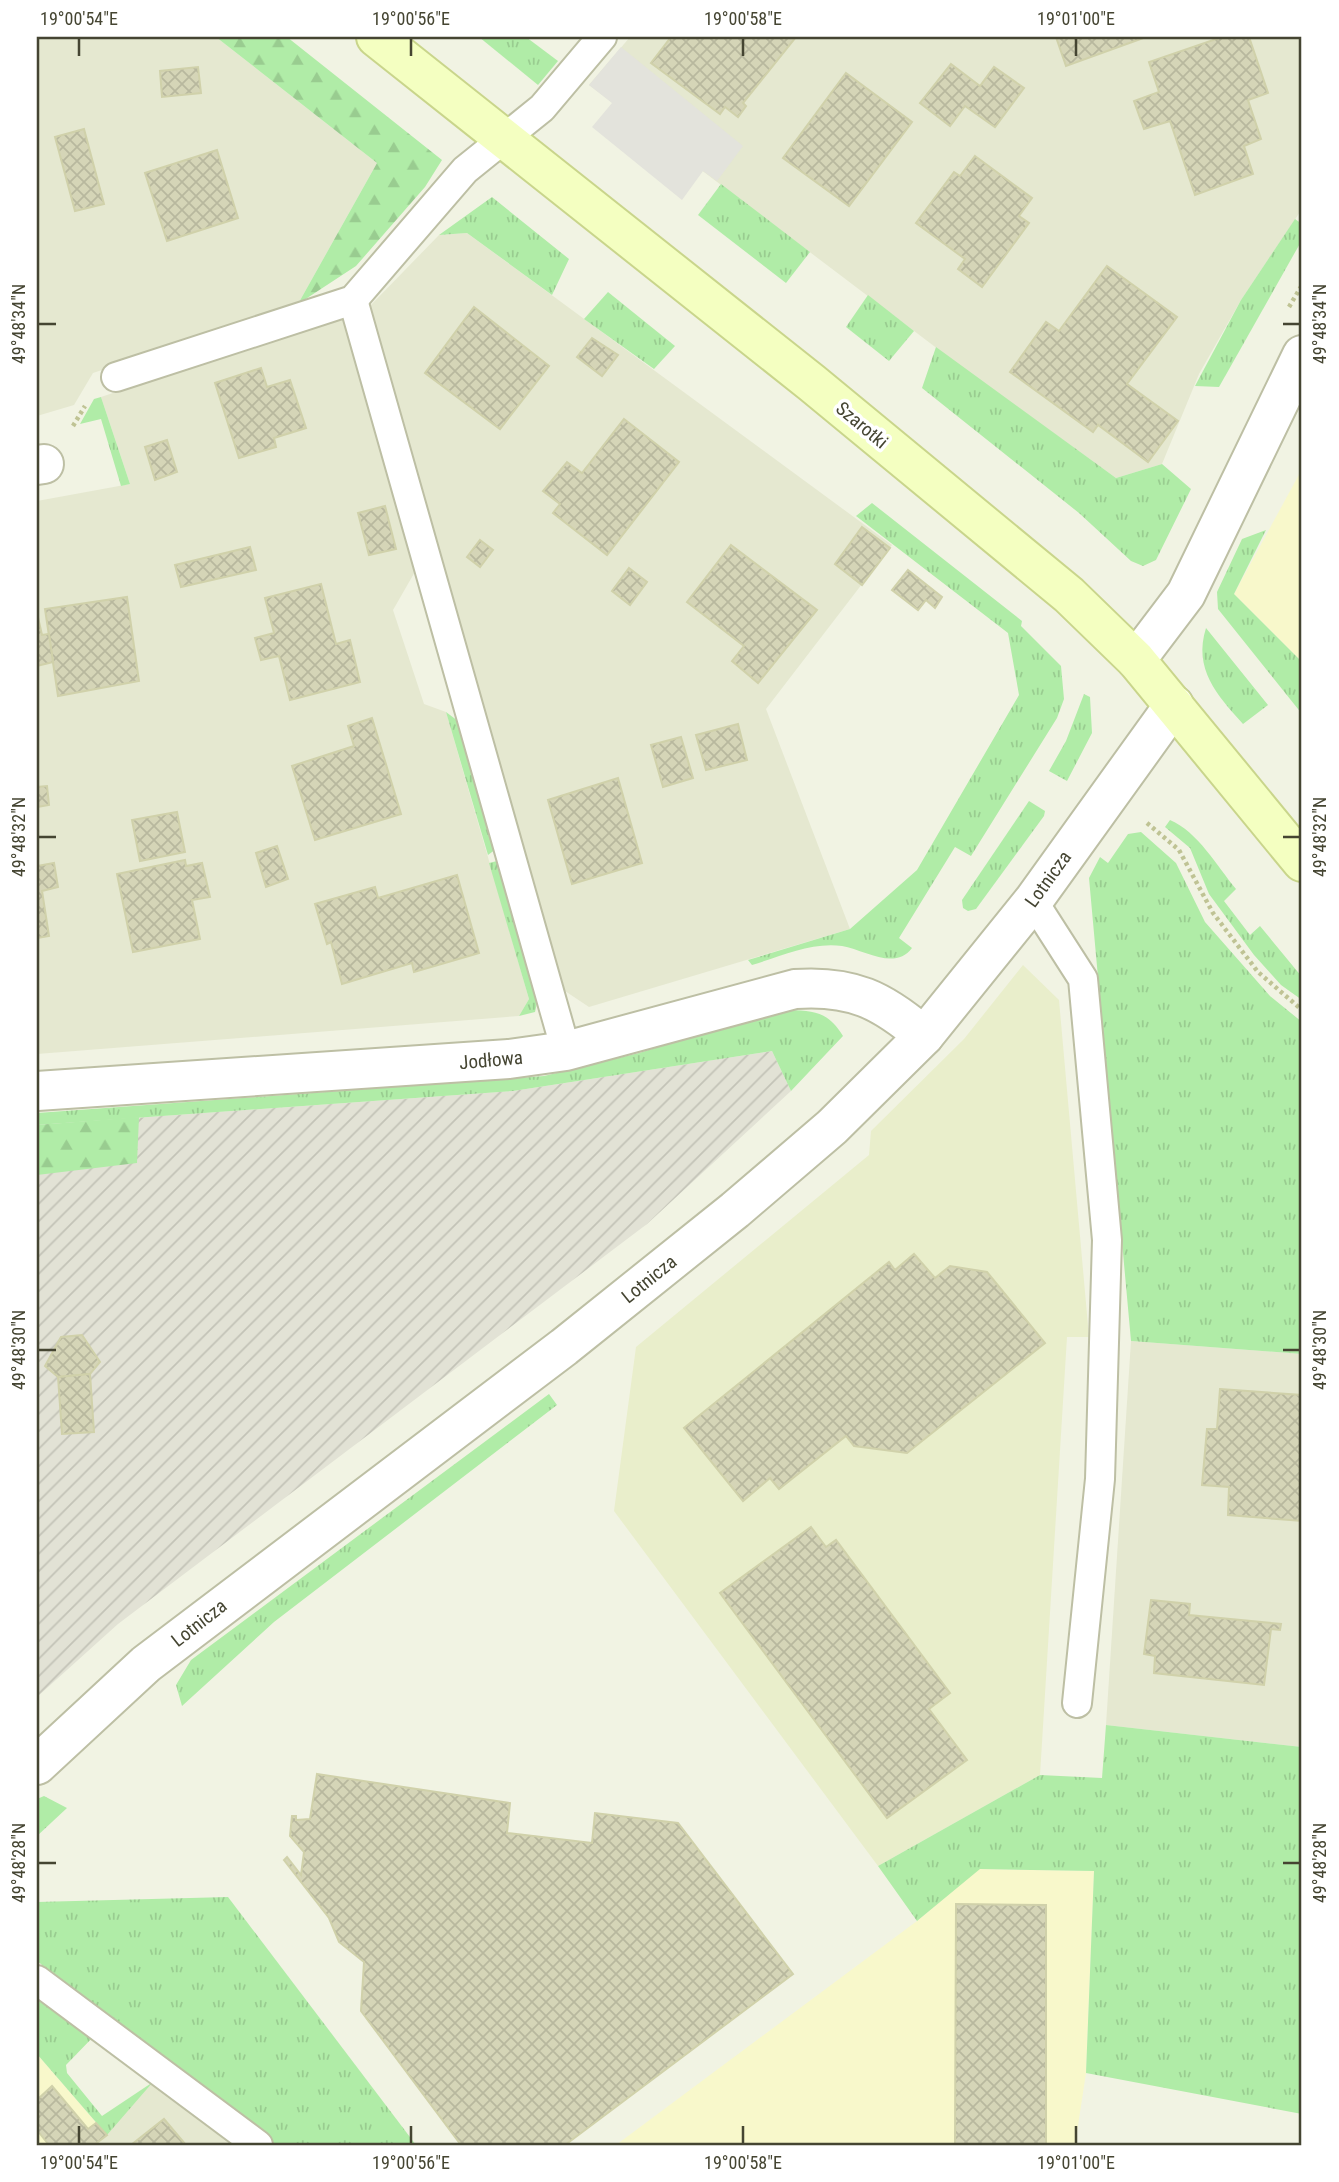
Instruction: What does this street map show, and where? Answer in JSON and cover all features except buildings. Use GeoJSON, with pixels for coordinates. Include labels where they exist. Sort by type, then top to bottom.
{"type":"FeatureCollection","features":[{"type":"Feature","properties":{"kind":"street","name":"Szarotki"},"geometry":{"type":"LineString","coordinates":[[376,37],[812,383],[1069,595],[1136,660],[1302,862]]}},
{"type":"Feature","properties":{"kind":"street"},"geometry":{"type":"LineString","coordinates":[[1136,660],[1186,594],[1302,355]]}},
{"type":"Feature","properties":{"kind":"street","name":"Lotnicza"},"geometry":{"type":"LineString","coordinates":[[37,1765],[146,1664],[564,1347],[735,1210],[832,1127],[925,1036],[1033,901],[1174,705]]}},
{"type":"Feature","properties":{"kind":"street","name":"Jodłowa"},"geometry":{"type":"LineString","coordinates":[[37,1091],[509,1059],[566,1051],[795,989],[824,987],[873,999],[897,1013],[925,1036]]}},
{"type":"Feature","properties":{"kind":"lane"},"geometry":{"type":"LineString","coordinates":[[116,377],[353,300],[466,170],[542,108],[602,37]]}},
{"type":"Feature","properties":{"kind":"lane"},"geometry":{"type":"LineString","coordinates":[[353,300],[566,1051]]}},
{"type":"Feature","properties":{"kind":"lane"},"geometry":{"type":"LineString","coordinates":[[1033,901],[1083,979],[1107,1240],[1100,1479],[1077,1703]]}},
{"type":"Feature","properties":{"kind":"lane"},"geometry":{"type":"LineString","coordinates":[[37,1980],[258,2145]]}},
{"type":"Feature","properties":{"kind":"path"},"geometry":{"type":"LineString","coordinates":[[40,464],[66,447],[73,426],[100,386],[116,377]]}},
{"type":"Feature","properties":{"kind":"path"},"geometry":{"type":"LineString","coordinates":[[1107,796],[1179,850],[1213,913],[1235,944],[1258,972],[1302,1010]]}},
{"type":"Feature","properties":{"kind":"shaded area"},"geometry":{"type":"Polygon","coordinates":[[[37,37],[216,37],[377,163],[298,304],[93,373],[74,405],[37,416],[37,37]]]}},
{"type":"Feature","properties":{"kind":"shaded area"},"geometry":{"type":"Polygon","coordinates":[[[630,37],[1302,37],[1302,209],[1241,300],[1199,374],[1162,464],[1116,478],[963,368],[589,85],[630,37]]]}},
{"type":"Feature","properties":{"kind":"shaded area"},"geometry":{"type":"Polygon","coordinates":[[[621,47],[743,146],[717,181],[703,171],[682,200],[592,127],[612,103],[589,85],[621,47]]]}},
{"type":"Feature","properties":{"kind":"shaded area"},"geometry":{"type":"Polygon","coordinates":[[[467,233],[892,545],[766,709],[850,929],[589,1007],[565,991],[369,307],[439,235],[467,233]]]}},
{"type":"Feature","properties":{"kind":"shaded area"},"geometry":{"type":"Polygon","coordinates":[[[346,315],[416,570],[393,610],[424,704],[446,712],[529,999],[519,1016],[37,1054],[37,501],[130,484],[101,397],[346,315]]]}},
{"type":"Feature","properties":{"kind":"shaded area"},"geometry":{"type":"Polygon","coordinates":[[[1302,469],[1302,662],[1234,594],[1302,469]]]}},
{"type":"Feature","properties":{"kind":"shaded area"},"geometry":{"type":"Polygon","coordinates":[[[1023,965],[1059,1000],[1089,1337],[1067,1337],[1040,1775],[878,1866],[614,1511],[636,1347],[869,1155],[871,1131],[964,1039],[1023,965]]]}},
{"type":"Feature","properties":{"kind":"shaded area"},"geometry":{"type":"Polygon","coordinates":[[[772,1051],[791,1091],[647,1224],[118,1624],[37,1697],[37,1125],[513,1091],[772,1051]]]}},
{"type":"Feature","properties":{"kind":"shaded area"},"geometry":{"type":"Polygon","coordinates":[[[1131,1341],[1302,1354],[1302,1747],[1106,1725],[1131,1341]]]}},
{"type":"Feature","properties":{"kind":"shaded area"},"geometry":{"type":"Polygon","coordinates":[[[979,1869],[1094,1871],[1086,2073],[1075,2145],[616,2145],[917,1921],[979,1869]]]}},
{"type":"Feature","properties":{"kind":"shaded area"},"geometry":{"type":"Polygon","coordinates":[[[37,2054],[107,2135],[94,2145],[37,2145],[37,2054]]]}},
{"type":"Feature","properties":{"kind":"shaded area"},"geometry":{"type":"Polygon","coordinates":[[[153,2082],[241,2145],[95,2145],[153,2082]]]}},
{"type":"Feature","properties":{"kind":"green space"},"geometry":{"type":"Polygon","coordinates":[[[216,37],[287,37],[442,160],[425,187],[356,266],[298,304],[377,163],[216,37]]]}},
{"type":"Feature","properties":{"kind":"green space"},"geometry":{"type":"Polygon","coordinates":[[[479,37],[526,37],[558,61],[538,85],[479,37]]]}},
{"type":"Feature","properties":{"kind":"green space"},"geometry":{"type":"Polygon","coordinates":[[[721,184],[810,252],[786,283],[698,215],[721,184]]]}},
{"type":"Feature","properties":{"kind":"green space"},"geometry":{"type":"Polygon","coordinates":[[[492,197],[569,259],[552,295],[467,233],[439,235],[492,197]]]}},
{"type":"Feature","properties":{"kind":"green space"},"geometry":{"type":"Polygon","coordinates":[[[1295,219],[1302,224],[1302,240],[1219,387],[1195,386],[1241,300],[1295,219]]]}},
{"type":"Feature","properties":{"kind":"green space"},"geometry":{"type":"Polygon","coordinates":[[[608,292],[675,346],[654,369],[584,319],[608,292]]]}},
{"type":"Feature","properties":{"kind":"green space"},"geometry":{"type":"Polygon","coordinates":[[[868,295],[914,331],[889,361],[846,327],[868,295]]]}},
{"type":"Feature","properties":{"kind":"green space"},"geometry":{"type":"Polygon","coordinates":[[[936,347],[1116,478],[1162,464],[1191,489],[1156,560],[1143,566],[1131,561],[1079,513],[922,388],[936,347]]]}},
{"type":"Feature","properties":{"kind":"green space"},"geometry":{"type":"Polygon","coordinates":[[[101,397],[130,484],[121,486],[101,419],[80,424],[94,399],[101,397]]]}},
{"type":"Feature","properties":{"kind":"green space"},"geometry":{"type":"Polygon","coordinates":[[[872,503],[1022,621],[1021,626],[1061,666],[1064,699],[1057,718],[971,856],[955,847],[899,938],[912,948],[905,955],[888,959],[830,945],[797,951],[752,965],[748,960],[850,929],[917,870],[1019,695],[1008,633],[856,516],[872,503]]]}},
{"type":"Feature","properties":{"kind":"green space"},"geometry":{"type":"Polygon","coordinates":[[[1266,530],[1234,594],[1302,662],[1302,714],[1218,609],[1217,592],[1242,539],[1266,530]]]}},
{"type":"Feature","properties":{"kind":"green space"},"geometry":{"type":"Polygon","coordinates":[[[1206,628],[1268,705],[1243,724],[1216,692],[1205,669],[1203,643],[1206,628]]]}},
{"type":"Feature","properties":{"kind":"green space"},"geometry":{"type":"Polygon","coordinates":[[[1084,694],[1090,697],[1092,733],[1067,781],[1049,771],[1066,741],[1084,694]]]}},
{"type":"Feature","properties":{"kind":"green space"},"geometry":{"type":"Polygon","coordinates":[[[446,712],[458,721],[496,849],[488,855],[446,712]]]}},
{"type":"Feature","properties":{"kind":"green space"},"geometry":{"type":"Polygon","coordinates":[[[1029,801],[1045,811],[1044,816],[976,909],[968,911],[963,908],[962,900],[1029,801]]]}},
{"type":"Feature","properties":{"kind":"green space"},"geometry":{"type":"Polygon","coordinates":[[[1170,820],[1198,841],[1236,889],[1224,901],[1250,935],[1260,926],[1302,977],[1302,1000],[1281,985],[1254,955],[1209,894],[1190,848],[1165,827],[1170,820]]]}},
{"type":"Feature","properties":{"kind":"green space"},"geometry":{"type":"Polygon","coordinates":[[[1141,832],[1176,863],[1205,922],[1270,996],[1302,1022],[1302,1354],[1131,1341],[1089,878],[1100,857],[1108,863],[1128,834],[1141,832]]]}},
{"type":"Feature","properties":{"kind":"green space"},"geometry":{"type":"Polygon","coordinates":[[[497,861],[537,1003],[535,1012],[519,1016],[529,999],[489,863],[497,861]]]}},
{"type":"Feature","properties":{"kind":"green space"},"geometry":{"type":"Polygon","coordinates":[[[789,1010],[820,1014],[832,1022],[843,1036],[791,1091],[772,1051],[513,1091],[37,1125],[37,1113],[544,1076],[639,1053],[758,1016],[789,1010]]]}},
{"type":"Feature","properties":{"kind":"green space"},"geometry":{"type":"Polygon","coordinates":[[[139,1117],[137,1163],[37,1175],[37,1125],[139,1117]]]}},
{"type":"Feature","properties":{"kind":"green space"},"geometry":{"type":"Polygon","coordinates":[[[549,1394],[557,1405],[274,1622],[182,1706],[176,1685],[191,1660],[549,1394]]]}},
{"type":"Feature","properties":{"kind":"green space"},"geometry":{"type":"Polygon","coordinates":[[[1106,1725],[1302,1747],[1302,2114],[1086,2073],[1094,1871],[980,1869],[917,1921],[878,1866],[1040,1775],[1102,1778],[1106,1725]]]}},
{"type":"Feature","properties":{"kind":"green space"},"geometry":{"type":"Polygon","coordinates":[[[44,1796],[67,1808],[37,1836],[37,1799],[44,1796]]]}},
{"type":"Feature","properties":{"kind":"green space"},"geometry":{"type":"Polygon","coordinates":[[[228,1897],[416,2145],[274,2145],[37,1961],[37,1902],[228,1897]]]}},
{"type":"Feature","properties":{"kind":"green space"},"geometry":{"type":"Polygon","coordinates":[[[37,1992],[96,2034],[66,2065],[67,2073],[102,2116],[153,2082],[107,2135],[37,2054],[37,1992]]]}}]}
